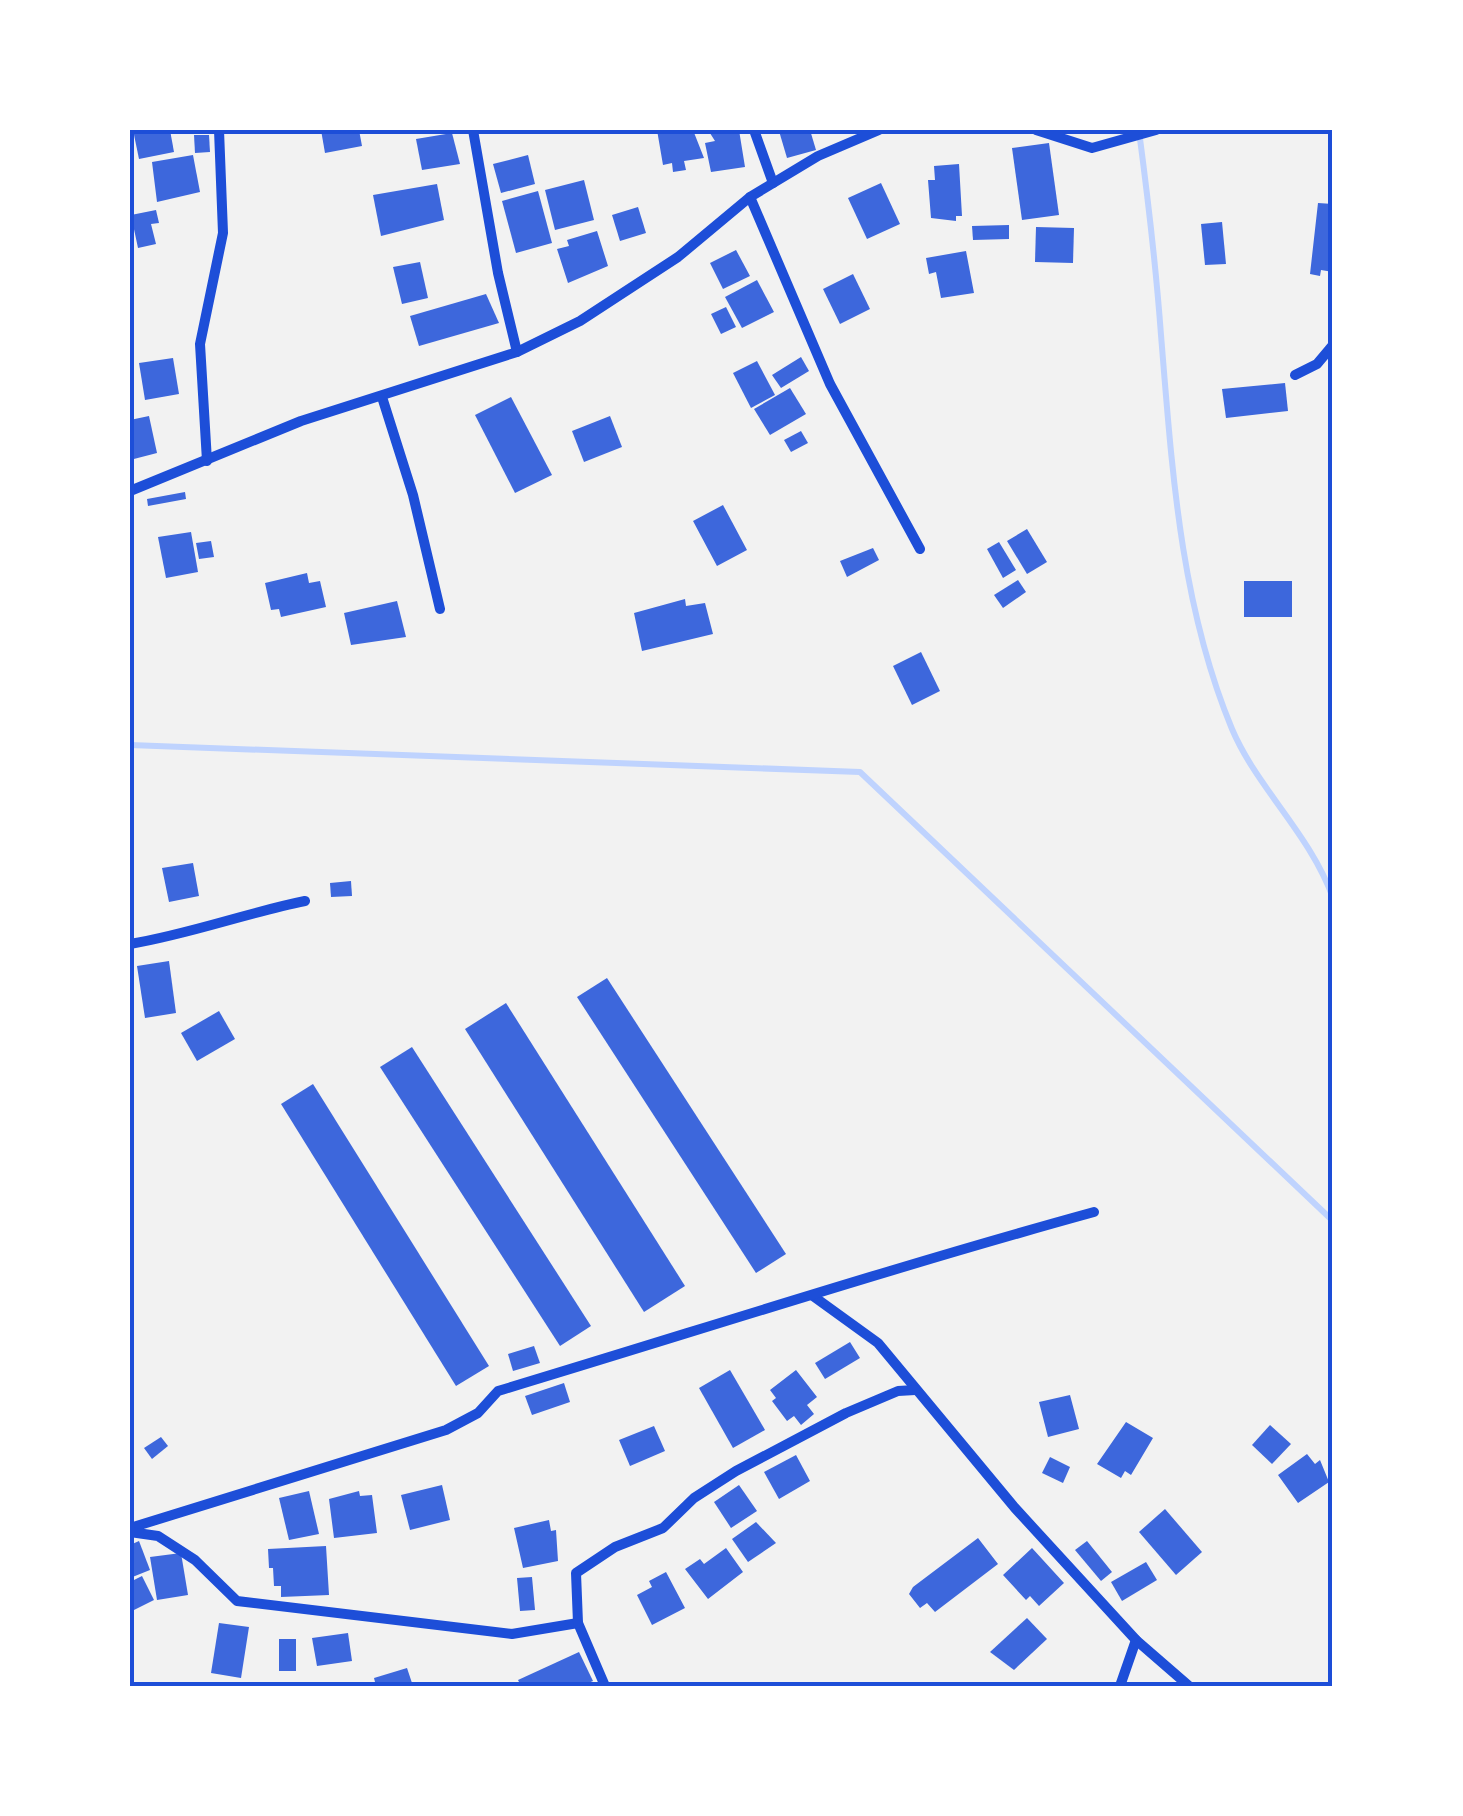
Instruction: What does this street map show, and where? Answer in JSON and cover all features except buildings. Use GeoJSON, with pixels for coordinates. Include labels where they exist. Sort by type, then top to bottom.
{"type":"FeatureCollection","features":[{"type":"Feature","properties":{"kind":"street"},"geometry":{"type":"LineString","coordinates":[[207,461],[200,344],[222,232],[219,130]]}},
{"type":"Feature","properties":{"kind":"street"},"geometry":{"type":"LineString","coordinates":[[473,130],[498,273],[517,352]]}},
{"type":"Feature","properties":{"kind":"street"},"geometry":{"type":"LineString","coordinates":[[754,130],[773,183]]}},
{"type":"Feature","properties":{"kind":"street"},"geometry":{"type":"LineString","coordinates":[[130,491],[302,421],[517,352],[580,322],[678,258],[750,197],[818,156],[879,130]]}},
{"type":"Feature","properties":{"kind":"street"},"geometry":{"type":"LineString","coordinates":[[1036,130],[1092,148],[1156,130]]}},
{"type":"Feature","properties":{"kind":"street"},"geometry":{"type":"LineString","coordinates":[[750,197],[830,384],[920,548]]}},
{"type":"Feature","properties":{"kind":"street"},"geometry":{"type":"LineString","coordinates":[[1295,375],[1316,364],[1333,345]]}},
{"type":"Feature","properties":{"kind":"street"},"geometry":{"type":"LineString","coordinates":[[382,397],[413,495],[440,609]]}},
{"type":"Feature","properties":{"kind":"street"},"geometry":{"type":"LineString","coordinates":[[130,944],[182,935],[234,916],[305,902]]}},
{"type":"Feature","properties":{"kind":"street"},"geometry":{"type":"LineString","coordinates":[[130,1530],[446,1430],[478,1413],[498,1391],[814,1296],[891,1268],[1094,1212]]}},
{"type":"Feature","properties":{"kind":"street"},"geometry":{"type":"LineString","coordinates":[[814,1296],[878,1343],[1015,1508],[1136,1640],[1189,1686]]}},
{"type":"Feature","properties":{"kind":"street"},"geometry":{"type":"LineString","coordinates":[[605,1686],[578,1622],[576,1572],[615,1547],[663,1528],[694,1498],[736,1470],[846,1413],[898,1391],[915,1390]]}},
{"type":"Feature","properties":{"kind":"street"},"geometry":{"type":"LineString","coordinates":[[130,1530],[158,1536],[195,1560],[237,1601],[512,1634],[578,1622]]}},
{"type":"Feature","properties":{"kind":"street"},"geometry":{"type":"LineString","coordinates":[[1120,1686],[1136,1640]]}},
{"type":"Feature","properties":{"kind":"waterway"},"geometry":{"type":"LineString","coordinates":[[1139,131],[1181,535],[1201,633],[1232,729],[1255,771],[1311,853],[1333,898]]}},
{"type":"Feature","properties":{"kind":"waterway"},"geometry":{"type":"LineString","coordinates":[[130,745],[860,772],[1333,1221]]}}]}
